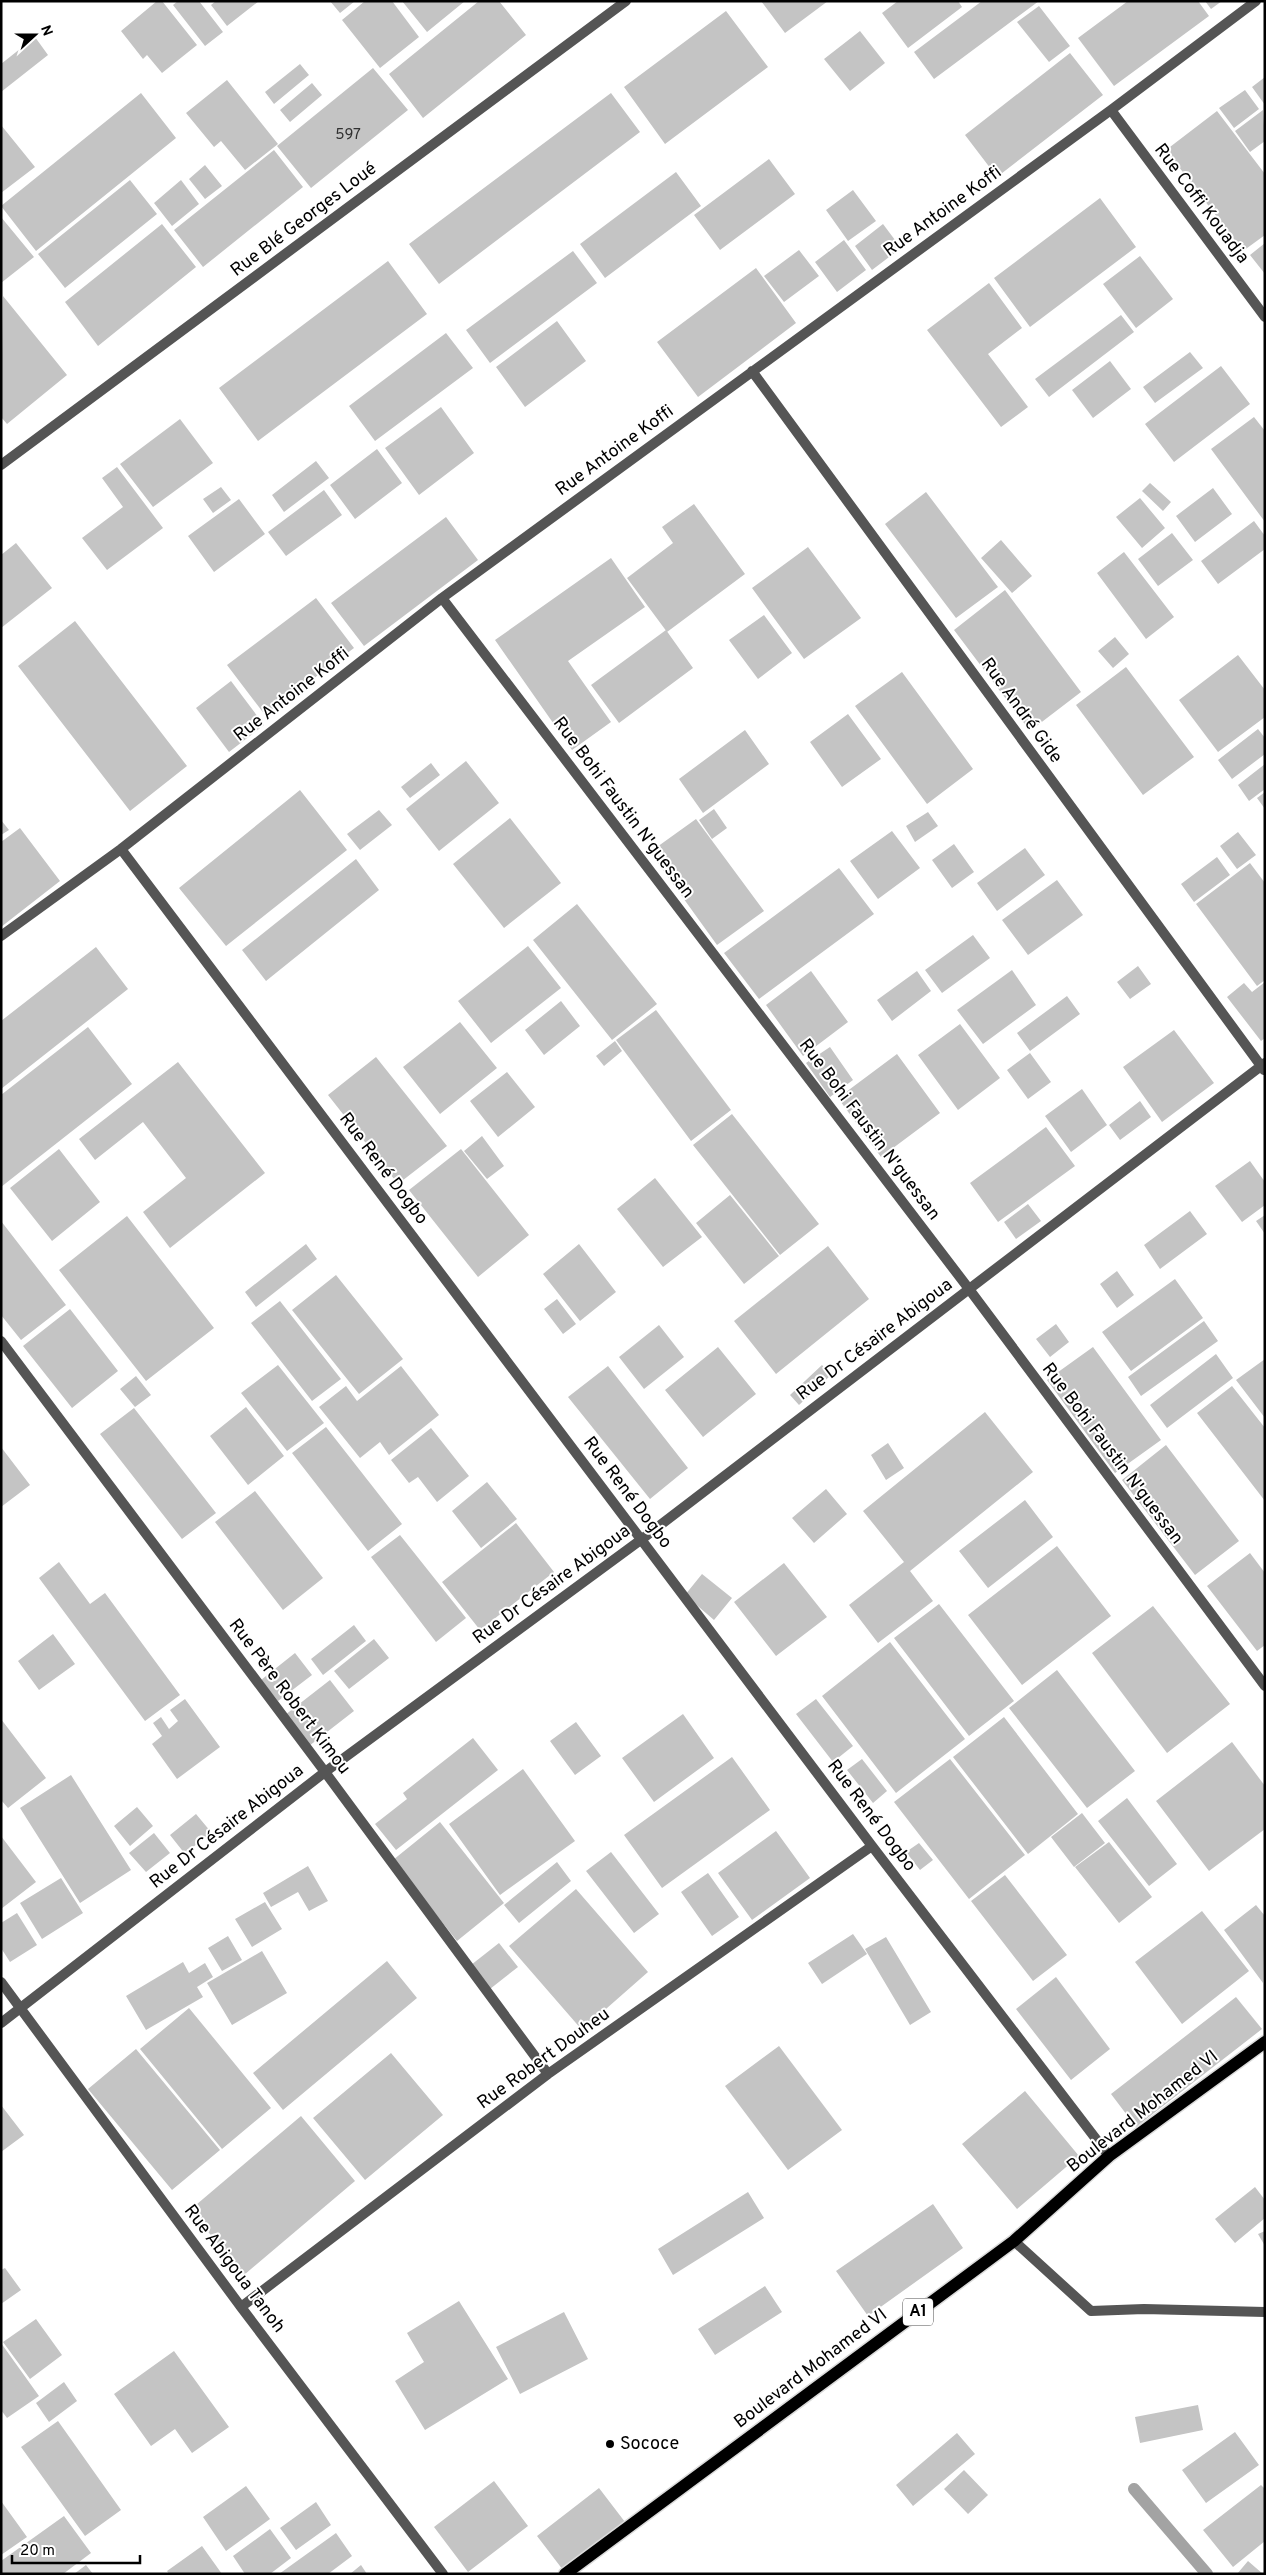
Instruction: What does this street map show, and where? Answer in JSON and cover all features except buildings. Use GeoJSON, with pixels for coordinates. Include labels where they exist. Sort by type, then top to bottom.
{"type":"FeatureCollection","features":[{"type":"Feature","properties":{"kind":"main road","name":"Boulevard Mohamed VI"},"geometry":{"type":"LineString","coordinates":[[565,2574],[1014,2241],[1109,2156],[1265,2042]]}},
{"type":"Feature","properties":{"kind":"street","name":"Rue Blé Georges Loué"},"geometry":{"type":"LineString","coordinates":[[1,465],[626,1]]}},
{"type":"Feature","properties":{"kind":"street","name":"Rue Antoine Koffi"},"geometry":{"type":"LineString","coordinates":[[1,936],[121,849],[442,598],[1111,110],[1256,1]]}},
{"type":"Feature","properties":{"kind":"street","name":"Rue Coffi Kouadja"},"geometry":{"type":"LineString","coordinates":[[1111,110],[1265,317]]}},
{"type":"Feature","properties":{"kind":"street","name":"Rue André Gide"},"geometry":{"type":"LineString","coordinates":[[752,371],[1263,1066]]}},
{"type":"Feature","properties":{"kind":"street","name":"Rue Bohi Faustin N'guessan"},"geometry":{"type":"LineString","coordinates":[[442,598],[969,1289],[1265,1686]]}},
{"type":"Feature","properties":{"kind":"street","name":"Rue René Dogbo"},"geometry":{"type":"LineString","coordinates":[[121,849],[872,1846],[1109,2156]]}},
{"type":"Feature","properties":{"kind":"street","name":"Rue Dr Césaire Abigoua"},"geometry":{"type":"LineString","coordinates":[[1,2023],[325,1772],[642,1539],[1263,1066]]}},
{"type":"Feature","properties":{"kind":"street","name":"Rue Père Robert Kimou"},"geometry":{"type":"LineString","coordinates":[[1,1341],[325,1772],[548,2074]]}},
{"type":"Feature","properties":{"kind":"street","name":"Rue Robert Douheu"},"geometry":{"type":"LineString","coordinates":[[241,2307],[548,2074],[872,1846]]}},
{"type":"Feature","properties":{"kind":"street","name":"Rue Abigoua Tanoh"},"geometry":{"type":"LineString","coordinates":[[1,1982],[241,2307],[443,2574]]}},
{"type":"Feature","properties":{"kind":"street"},"geometry":{"type":"LineString","coordinates":[[1014,2241],[1091,2311],[1144,2309],[1265,2312]]}},
{"type":"Feature","properties":{"kind":"waterway"},"geometry":{"type":"LineString","coordinates":[[1134,2489],[1207,2574]]}},
{"type":"Feature","properties":{"kind":"place","name":"Sococe"},"geometry":{"type":"Point","coordinates":[610,2444]}}]}
